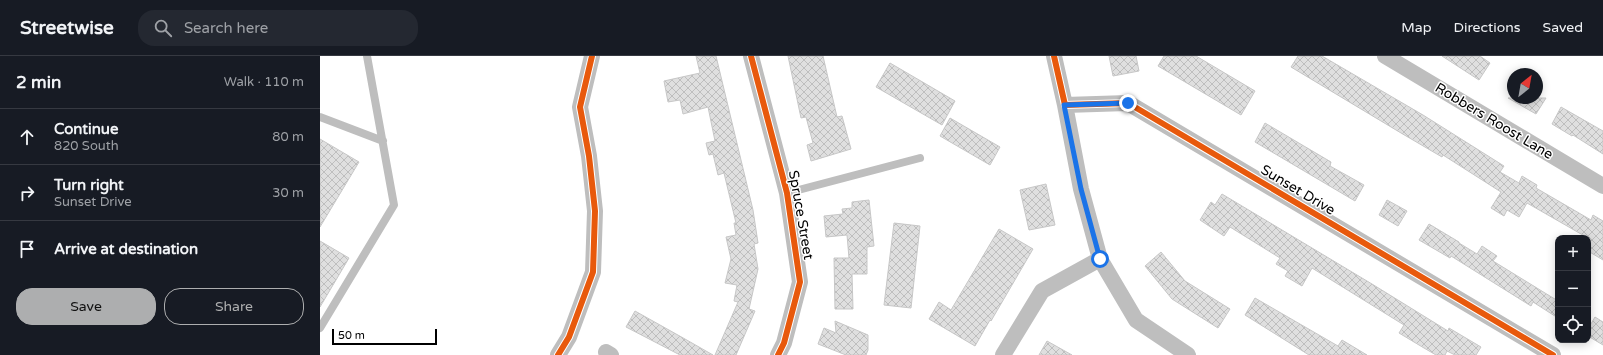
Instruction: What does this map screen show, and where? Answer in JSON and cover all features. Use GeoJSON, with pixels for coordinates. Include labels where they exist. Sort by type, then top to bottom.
{"type":"FeatureCollection","features":[{"type":"Feature","properties":{"kind":"street"},"geometry":{"type":"LineString","coordinates":[[558,355],[569,337],[593,272],[596,211],[589,156],[580,107],[592,56]]}},
{"type":"Feature","properties":{"kind":"street","name":"Spruce Street"},"geometry":{"type":"LineString","coordinates":[[751,56],[787,193],[800,282],[784,343],[778,355]]}},
{"type":"Feature","properties":{"kind":"street"},"geometry":{"type":"LineString","coordinates":[[1054,56],[1081,189],[1100,259],[1136,320],[1188,355]]}},
{"type":"Feature","properties":{"kind":"street","name":"Robbers Roost Lane"},"geometry":{"type":"LineString","coordinates":[[1385,56],[1603,186]]}},
{"type":"Feature","properties":{"kind":"street","name":"Sunset Drive"},"geometry":{"type":"LineString","coordinates":[[1064,105],[1128,103],[1553,355]]}},
{"type":"Feature","properties":{"kind":"street"},"geometry":{"type":"LineString","coordinates":[[1003,355],[1042,292],[1100,259]]}},
{"type":"Feature","properties":{"kind":"lane"},"geometry":{"type":"LineString","coordinates":[[320,328],[394,206],[367,56]]}},
{"type":"Feature","properties":{"kind":"lane"},"geometry":{"type":"LineString","coordinates":[[320,117],[383,141]]}},
{"type":"Feature","properties":{"kind":"lane"},"geometry":{"type":"LineString","coordinates":[[787,193],[920,158]]}},
{"type":"Feature","properties":{"kind":"building"},"geometry":{"type":"Polygon","coordinates":[[[696,56],[716,56],[753,210],[758,243],[754,244],[758,269],[749,309],[755,311],[736,355],[715,355],[738,302],[734,301],[737,285],[725,283],[731,259],[726,237],[736,235],[734,223],[736,223],[724,173],[718,175],[713,154],[709,155],[706,143],[715,141],[708,107],[683,114],[680,100],[668,102],[664,81],[700,73],[696,56]]]}},
{"type":"Feature","properties":{"kind":"building"},"geometry":{"type":"Polygon","coordinates":[[[788,56],[823,56],[837,117],[842,116],[851,149],[811,161],[807,145],[813,143],[806,117],[801,118],[788,56]]]}},
{"type":"Feature","properties":{"kind":"building"},"geometry":{"type":"Polygon","coordinates":[[[1109,56],[1136,56],[1139,71],[1113,76],[1109,56]]]}},
{"type":"Feature","properties":{"kind":"building"},"geometry":{"type":"Polygon","coordinates":[[[1164,56],[1196,56],[1255,91],[1241,115],[1158,66],[1164,56]]]}},
{"type":"Feature","properties":{"kind":"building"},"geometry":{"type":"Polygon","coordinates":[[[1298,56],[1322,56],[1423,115],[1504,166],[1500,172],[1519,183],[1522,176],[1537,185],[1536,188],[1591,220],[1593,215],[1603,221],[1603,260],[1591,253],[1591,235],[1583,235],[1527,203],[1519,217],[1507,210],[1504,216],[1491,208],[1501,192],[1443,155],[1442,157],[1291,67],[1298,56]]]}},
{"type":"Feature","properties":{"kind":"building"},"geometry":{"type":"Polygon","coordinates":[[[1442,56],[1480,56],[1490,63],[1479,80],[1442,56]]]}},
{"type":"Feature","properties":{"kind":"building"},"geometry":{"type":"Polygon","coordinates":[[[890,63],[955,101],[942,125],[876,87],[890,63]]]}},
{"type":"Feature","properties":{"kind":"building"},"geometry":{"type":"Polygon","coordinates":[[[1518,104],[1542,104],[1536,114],[1518,104]]]}},
{"type":"Feature","properties":{"kind":"building"},"geometry":{"type":"Polygon","coordinates":[[[1561,107],[1603,131],[1603,154],[1552,124],[1561,107]]]}},
{"type":"Feature","properties":{"kind":"building"},"geometry":{"type":"Polygon","coordinates":[[[950,118],[1000,147],[990,165],[940,136],[950,118]]]}},
{"type":"Feature","properties":{"kind":"building"},"geometry":{"type":"Polygon","coordinates":[[[1265,123],[1331,162],[1330,166],[1364,185],[1355,201],[1255,142],[1265,123]]]}},
{"type":"Feature","properties":{"kind":"building"},"geometry":{"type":"Polygon","coordinates":[[[320,139],[359,162],[320,227],[320,139]]]}},
{"type":"Feature","properties":{"kind":"building"},"geometry":{"type":"Polygon","coordinates":[[[1046,184],[1055,225],[1029,230],[1020,190],[1046,184]]]}},
{"type":"Feature","properties":{"kind":"building"},"geometry":{"type":"Polygon","coordinates":[[[1222,194],[1448,331],[1449,328],[1481,347],[1476,355],[1455,355],[1447,351],[1445,355],[1436,355],[1399,333],[1404,325],[1312,268],[1302,286],[1285,276],[1288,271],[1276,264],[1280,258],[1230,227],[1224,236],[1200,220],[1211,202],[1215,205],[1222,194]]]}},
{"type":"Feature","properties":{"kind":"building"},"geometry":{"type":"Polygon","coordinates":[[[869,200],[874,246],[867,247],[867,274],[852,274],[853,309],[835,309],[834,258],[849,258],[847,235],[826,237],[824,216],[843,214],[842,209],[852,208],[852,202],[869,200]]]}},
{"type":"Feature","properties":{"kind":"building"},"geometry":{"type":"Polygon","coordinates":[[[1387,200],[1407,211],[1398,226],[1379,215],[1387,200]]]}},
{"type":"Feature","properties":{"kind":"building"},"geometry":{"type":"Polygon","coordinates":[[[894,223],[920,226],[911,308],[884,305],[894,223]]]}},
{"type":"Feature","properties":{"kind":"building"},"geometry":{"type":"Polygon","coordinates":[[[1429,224],[1477,254],[1482,246],[1497,256],[1493,261],[1555,299],[1555,316],[1533,302],[1531,306],[1451,256],[1450,258],[1419,240],[1429,224]]]}},
{"type":"Feature","properties":{"kind":"building"},"geometry":{"type":"Polygon","coordinates":[[[999,229],[1033,249],[975,346],[929,319],[939,302],[951,310],[999,229]]]}},
{"type":"Feature","properties":{"kind":"building"},"geometry":{"type":"Polygon","coordinates":[[[320,241],[349,258],[320,307],[320,241]]]}},
{"type":"Feature","properties":{"kind":"building"},"geometry":{"type":"Polygon","coordinates":[[[1161,252],[1185,281],[1230,309],[1218,328],[1172,299],[1145,266],[1161,252]]]}},
{"type":"Feature","properties":{"kind":"building"},"geometry":{"type":"Polygon","coordinates":[[[1255,298],[1338,346],[1342,340],[1367,355],[1309,355],[1245,315],[1255,298]]]}},
{"type":"Feature","properties":{"kind":"building"},"geometry":{"type":"Polygon","coordinates":[[[635,311],[713,355],[680,355],[626,327],[635,311]]]}},
{"type":"Feature","properties":{"kind":"building"},"geometry":{"type":"Polygon","coordinates":[[[1595,317],[1603,322],[1603,345],[1591,338],[1591,324],[1595,317]]]}},
{"type":"Feature","properties":{"kind":"building"},"geometry":{"type":"Polygon","coordinates":[[[835,321],[868,335],[868,350],[866,355],[846,355],[818,344],[824,328],[836,333],[835,321]]]}},
{"type":"Feature","properties":{"kind":"building"},"geometry":{"type":"Polygon","coordinates":[[[1047,341],[1072,355],[1039,355],[1047,341]]]}},
{"type":"Feature","properties":{"kind":"cycle path"},"geometry":{"type":"LineString","coordinates":[[558,355],[569,337],[593,272],[595,211],[589,156],[580,107],[592,56]]}},
{"type":"Feature","properties":{"kind":"cycle path"},"geometry":{"type":"LineString","coordinates":[[751,56],[787,193],[800,282],[784,343],[778,355]]}},
{"type":"Feature","properties":{"kind":"cycle path"},"geometry":{"type":"LineString","coordinates":[[1054,56],[1065,105],[1128,103],[1553,355]]}},
{"type":"Feature","properties":{"kind":"route"},"geometry":{"type":"LineString","coordinates":[[1100,259],[1081,189],[1064,105],[1128,103]]}}]}
